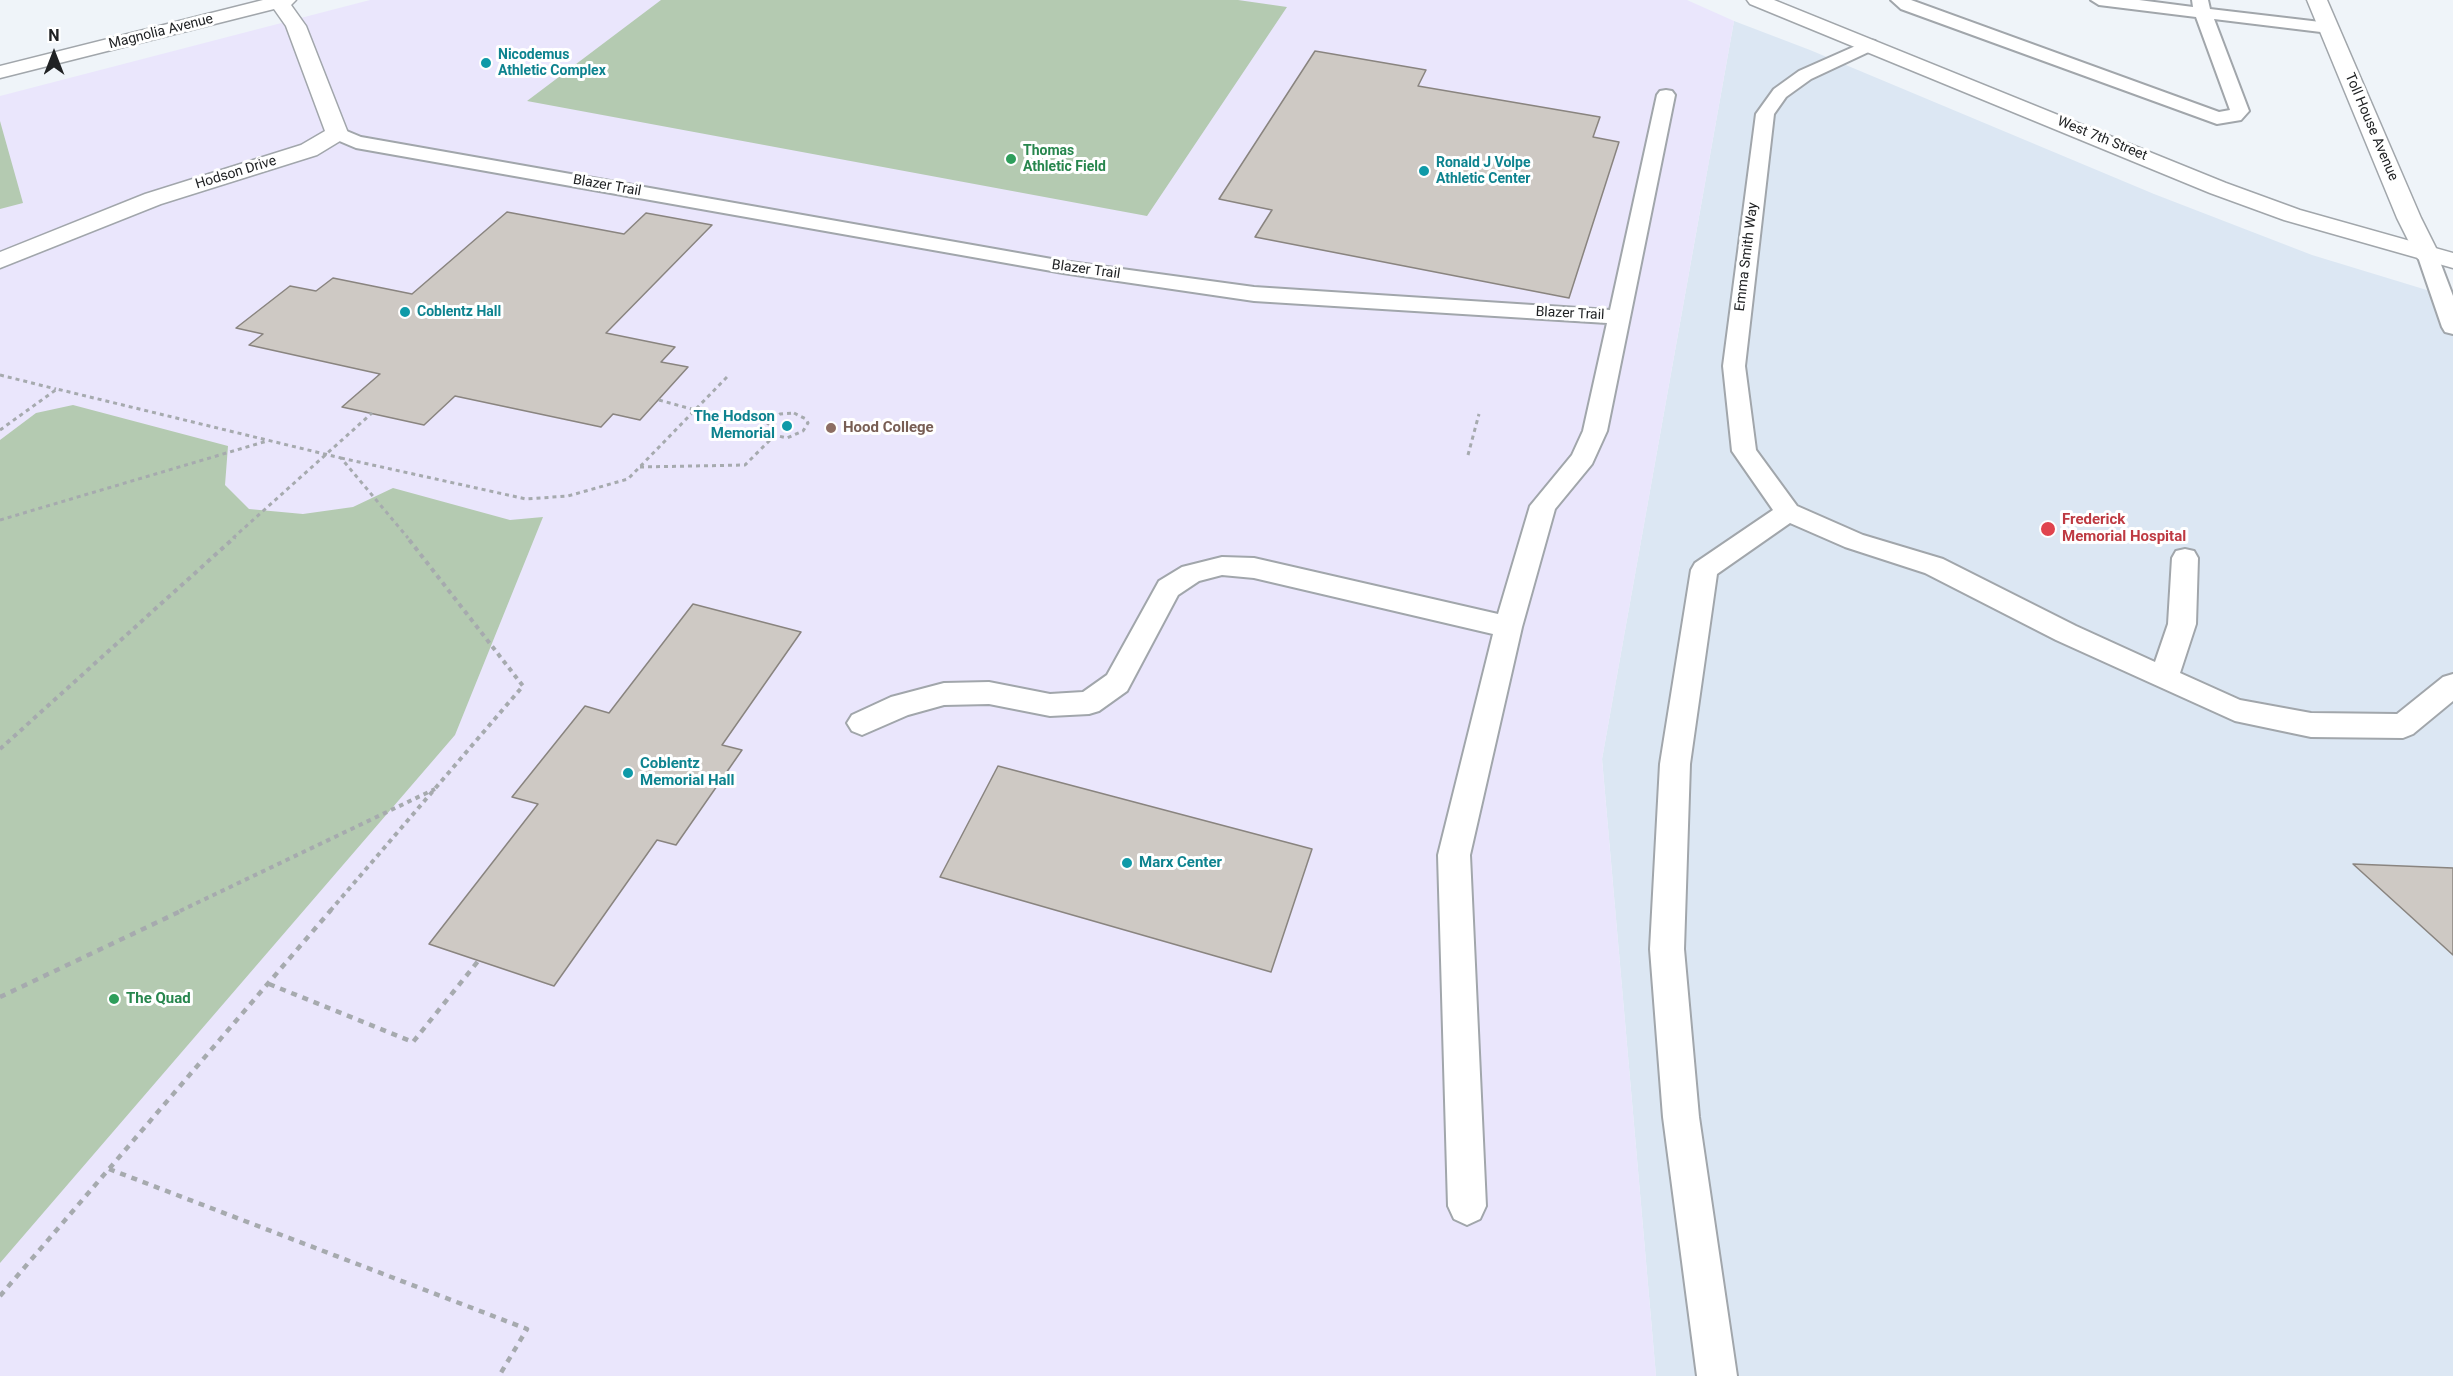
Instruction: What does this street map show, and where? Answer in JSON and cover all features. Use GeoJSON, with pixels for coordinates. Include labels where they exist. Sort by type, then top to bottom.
{"type":"FeatureCollection","features":[{"type":"Feature","properties":{"kind":"street","name":"West 7th Street"},"geometry":{"type":"LineString","coordinates":[[1757,0],[2218,188],[2292,215],[2453,261]]}},
{"type":"Feature","properties":{"kind":"street","name":"Toll House Avenue"},"geometry":{"type":"LineString","coordinates":[[2317,0],[2409,218],[2427,254]]}},
{"type":"Feature","properties":{"kind":"street","name":"Magnolia Avenue"},"geometry":{"type":"LineString","coordinates":[[0,72],[281,1]]}},
{"type":"Feature","properties":{"kind":"street"},"geometry":{"type":"LineString","coordinates":[[281,1],[296,26],[337,133]]}},
{"type":"Feature","properties":{"kind":"street","name":"Hodson Drive"},"geometry":{"type":"LineString","coordinates":[[0,261],[153,199],[309,150],[337,133]]}},
{"type":"Feature","properties":{"kind":"lane"},"geometry":{"type":"LineString","coordinates":[[1899,0],[1906,5],[2217,118],[2234,116],[2240,111],[2201,6]]}},
{"type":"Feature","properties":{"kind":"lane"},"geometry":{"type":"LineString","coordinates":[[2099,0],[2201,6],[2329,28]]}},
{"type":"Feature","properties":{"kind":"lane","name":"Emma Smith Way"},"geometry":{"type":"LineString","coordinates":[[1788,512],[1744,451],[1734,366],[1765,114],[1780,93],[1805,75],[1869,45]]}},
{"type":"Feature","properties":{"kind":"lane","name":"Blazer Trail"},"geometry":{"type":"LineString","coordinates":[[337,133],[356,142],[1063,267],[1254,294],[1619,317],[1666,95]]}},
{"type":"Feature","properties":{"kind":"lane"},"geometry":{"type":"LineString","coordinates":[[2427,254],[2453,327]]}},
{"type":"Feature","properties":{"kind":"lane"},"geometry":{"type":"LineString","coordinates":[[1467,1206],[1454,855],[1508,627],[1543,506],[1583,458],[1595,431],[1619,317]]}},
{"type":"Feature","properties":{"kind":"lane"},"geometry":{"type":"LineString","coordinates":[[1717,1376],[1681,1117],[1668,961],[1675,764],[1704,570],[1788,512],[1854,541],[1934,566],[2066,633],[2235,710],[2311,725],[2403,726],[2453,685]]}},
{"type":"Feature","properties":{"kind":"lane"},"geometry":{"type":"LineString","coordinates":[[2164,678],[2182,624],[2185,558]]}},
{"type":"Feature","properties":{"kind":"lane"},"geometry":{"type":"LineString","coordinates":[[862,723],[901,705],[944,694],[989,693],[1050,705],[1089,703],[1117,682],[1168,588],[1191,574],[1222,566],[1254,568],[1508,627]]}},
{"type":"Feature","properties":{"kind":"path"},"geometry":{"type":"LineString","coordinates":[[0,375],[341,458],[526,499],[568,496],[628,479],[727,377]]}},
{"type":"Feature","properties":{"kind":"path"},"geometry":{"type":"LineString","coordinates":[[0,430],[57,389]]}},
{"type":"Feature","properties":{"kind":"path"},"geometry":{"type":"LineString","coordinates":[[659,400],[695,410]]}},
{"type":"Feature","properties":{"kind":"path"},"geometry":{"type":"LineString","coordinates":[[0,749],[372,413]]}},
{"type":"Feature","properties":{"kind":"path"},"geometry":{"type":"LineString","coordinates":[[794,413],[806,419],[806,427],[799,434],[786,438],[774,436],[770,434],[767,425],[775,417],[794,413]]}},
{"type":"Feature","properties":{"kind":"path"},"geometry":{"type":"LineString","coordinates":[[1468,455],[1479,414]]}},
{"type":"Feature","properties":{"kind":"path"},"geometry":{"type":"LineString","coordinates":[[640,467],[746,465],[774,436]]}},
{"type":"Feature","properties":{"kind":"path"},"geometry":{"type":"LineString","coordinates":[[0,520],[267,440]]}},
{"type":"Feature","properties":{"kind":"path"},"geometry":{"type":"LineString","coordinates":[[0,1296],[523,686],[375,496],[341,458]]}},
{"type":"Feature","properties":{"kind":"path"},"geometry":{"type":"LineString","coordinates":[[0,997],[437,788]]}},
{"type":"Feature","properties":{"kind":"path"},"geometry":{"type":"LineString","coordinates":[[269,984],[413,1042],[479,960]]}},
{"type":"Feature","properties":{"kind":"path"},"geometry":{"type":"LineString","coordinates":[[109,1169],[526,1329],[499,1376]]}},
{"type":"Feature","properties":{"kind":"shaded area","name":"Hood College"},"geometry":{"type":"Polygon","coordinates":[[[370,0],[1687,0],[1734,21],[1602,759],[1656,1376],[0,1376],[0,96],[370,0]]]}},
{"type":"Feature","properties":{"kind":"shaded area","name":"Frederick Memorial Hospital"},"geometry":{"type":"Polygon","coordinates":[[[1734,21],[1810,50],[2154,194],[2312,255],[2453,298],[2453,1376],[1656,1376],[1602,759],[1734,21]]]}},
{"type":"Feature","properties":{"kind":"green space","name":"Thomas Athletic Field"},"geometry":{"type":"Polygon","coordinates":[[[661,0],[1238,0],[1287,7],[1147,216],[527,101],[661,0]]]}},
{"type":"Feature","properties":{"kind":"green space"},"geometry":{"type":"Polygon","coordinates":[[[0,121],[23,203],[0,209],[0,121]]]}},
{"type":"Feature","properties":{"kind":"green space","name":"The Quad"},"geometry":{"type":"Polygon","coordinates":[[[73,405],[228,446],[225,485],[249,509],[303,514],[353,507],[393,488],[510,520],[543,517],[455,735],[0,1263],[0,440],[36,413],[73,405]]]}},
{"type":"Feature","properties":{"kind":"building","name":"Ronald J Volpe Athletic Center"},"geometry":{"type":"Polygon","coordinates":[[[1315,51],[1426,70],[1418,86],[1600,117],[1593,137],[1619,142],[1569,298],[1255,237],[1272,210],[1219,199],[1315,51]]]}},
{"type":"Feature","properties":{"kind":"building","name":"Coblentz Hall"},"geometry":{"type":"Polygon","coordinates":[[[507,212],[624,234],[646,213],[712,225],[606,333],[675,347],[661,362],[688,367],[640,420],[613,414],[601,427],[455,396],[424,425],[342,407],[380,374],[249,345],[263,334],[236,328],[290,286],[316,291],[333,278],[412,294],[507,212]]]}},
{"type":"Feature","properties":{"kind":"building","name":"Coblentz Memorial Hall"},"geometry":{"type":"Polygon","coordinates":[[[693,604],[801,632],[722,745],[742,750],[676,845],[657,840],[554,986],[429,944],[538,804],[512,797],[585,706],[609,713],[693,604]]]}},
{"type":"Feature","properties":{"kind":"building","name":"Marx Center"},"geometry":{"type":"Polygon","coordinates":[[[998,766],[1312,849],[1271,972],[940,877],[998,766]]]}},
{"type":"Feature","properties":{"kind":"building"},"geometry":{"type":"Polygon","coordinates":[[[2353,864],[2453,868],[2453,955],[2353,864]]]}},
{"type":"Feature","properties":{"kind":"place","name":"Nicodemus Athletic Complex"},"geometry":{"type":"Point","coordinates":[486,63]}},
{"type":"Feature","properties":{"kind":"place","name":"Thomas Athletic Field"},"geometry":{"type":"Point","coordinates":[1011,159]}},
{"type":"Feature","properties":{"kind":"place","name":"Ronald J Volpe Athletic Center"},"geometry":{"type":"Point","coordinates":[1424,171]}},
{"type":"Feature","properties":{"kind":"place","name":"Coblentz Hall"},"geometry":{"type":"Point","coordinates":[405,312]}},
{"type":"Feature","properties":{"kind":"place","name":"The Hodson Memorial"},"geometry":{"type":"Point","coordinates":[787,426]}},
{"type":"Feature","properties":{"kind":"place","name":"Hood College"},"geometry":{"type":"Point","coordinates":[831,428]}},
{"type":"Feature","properties":{"kind":"place","name":"Frederick Memorial Hospital"},"geometry":{"type":"Point","coordinates":[2048,529]}},
{"type":"Feature","properties":{"kind":"place","name":"Coblentz Memorial Hall"},"geometry":{"type":"Point","coordinates":[628,773]}},
{"type":"Feature","properties":{"kind":"place","name":"Marx Center"},"geometry":{"type":"Point","coordinates":[1127,863]}},
{"type":"Feature","properties":{"kind":"place","name":"The Quad"},"geometry":{"type":"Point","coordinates":[114,999]}}]}
